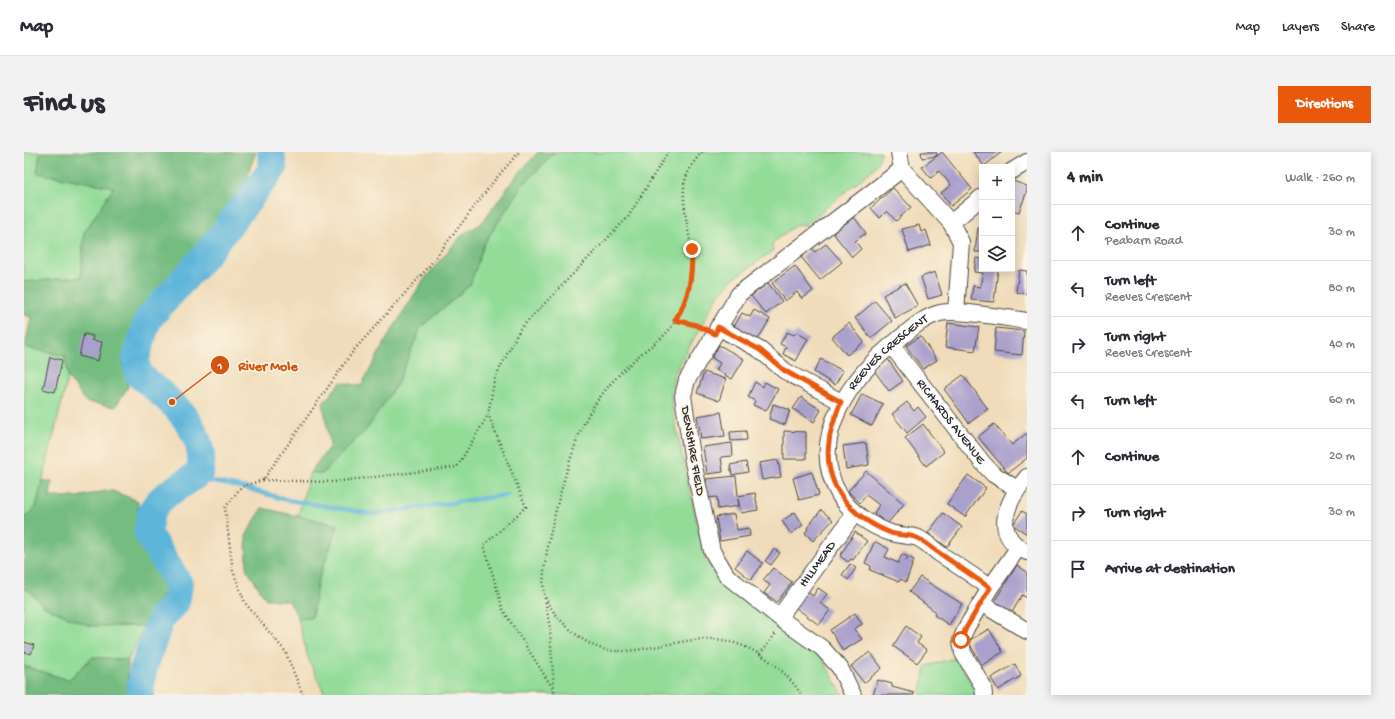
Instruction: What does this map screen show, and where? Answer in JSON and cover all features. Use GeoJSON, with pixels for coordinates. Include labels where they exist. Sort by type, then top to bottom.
{"type":"FeatureCollection","features":[{"type":"Feature","properties":{"kind":"street"},"geometry":{"type":"LineString","coordinates":[[899,152],[902,169],[951,224],[961,242],[956,312]]}},
{"type":"Feature","properties":{"kind":"street"},"geometry":{"type":"LineString","coordinates":[[1015,169],[1027,162]]}},
{"type":"Feature","properties":{"kind":"street","name":"DENSHIRE FIELD"},"geometry":{"type":"LineString","coordinates":[[853,695],[840,668],[822,648],[727,576],[712,551],[700,499],[683,396],[687,380],[739,294],[902,169]]}},
{"type":"Feature","properties":{"kind":"street"},"geometry":{"type":"LineString","coordinates":[[951,224],[979,200]]}},
{"type":"Feature","properties":{"kind":"street","name":"REEVES CRESCENT"},"geometry":{"type":"LineString","coordinates":[[990,588],[917,538],[891,533],[855,513],[841,497],[834,483],[830,466],[828,444],[832,425],[841,402],[865,368],[919,323],[940,313],[956,312],[1027,321]]}},
{"type":"Feature","properties":{"kind":"street"},"geometry":{"type":"LineString","coordinates":[[717,330],[760,350],[785,371],[841,402]]}},
{"type":"Feature","properties":{"kind":"street","name":"RICHARDS AVENUE"},"geometry":{"type":"LineString","coordinates":[[891,345],[986,466],[1003,482],[1022,483]]}},
{"type":"Feature","properties":{"kind":"street"},"geometry":{"type":"LineString","coordinates":[[984,695],[983,686],[963,653],[961,640],[966,628],[990,588],[1022,550],[1010,539],[1004,526],[1007,506],[1022,483]]}},
{"type":"Feature","properties":{"kind":"street","name":"HILLMEAD"},"geometry":{"type":"LineString","coordinates":[[783,619],[855,513]]}},
{"type":"Feature","properties":{"kind":"street"},"geometry":{"type":"LineString","coordinates":[[981,603],[1027,631]]}},
{"type":"Feature","properties":{"kind":"path"},"geometry":{"type":"LineString","coordinates":[[263,480],[354,350],[426,270],[494,181],[519,152]]}},
{"type":"Feature","properties":{"kind":"path"},"geometry":{"type":"LineString","coordinates":[[302,695],[285,651],[245,603],[233,572],[225,508],[241,487],[263,480],[333,482],[457,467],[488,414],[495,378],[520,329],[628,217],[668,152]]}},
{"type":"Feature","properties":{"kind":"path"},"geometry":{"type":"LineString","coordinates":[[554,695],[550,629],[544,578],[557,507],[567,465],[583,424],[599,396],[623,371],[667,334],[684,307],[692,279],[692,249],[684,186],[693,163],[702,152]]}},
{"type":"Feature","properties":{"kind":"path"},"geometry":{"type":"LineString","coordinates":[[675,320],[717,330]]}},
{"type":"Feature","properties":{"kind":"path"},"geometry":{"type":"LineString","coordinates":[[488,414],[526,507],[484,545],[503,610],[554,690]]}},
{"type":"Feature","properties":{"kind":"path"},"geometry":{"type":"LineString","coordinates":[[545,596],[558,616],[577,637],[603,649],[630,651],[713,639],[736,642],[760,654],[790,677],[802,695]]}},
{"type":"Feature","properties":{"kind":"path"},"geometry":{"type":"LineString","coordinates":[[760,654],[783,619]]}},
{"type":"Feature","properties":{"kind":"green space"},"geometry":{"type":"Polygon","coordinates":[[[24,152],[40,152],[38,173],[114,187],[84,233],[81,277],[24,282],[24,152]]]}},
{"type":"Feature","properties":{"kind":"green space"},"geometry":{"type":"Polygon","coordinates":[[[40,152],[256,152],[248,173],[246,190],[192,257],[140,312],[122,360],[128,387],[115,407],[86,402],[68,377],[65,356],[25,347],[31,317],[24,315],[24,282],[81,277],[84,233],[114,187],[37,173],[40,152]]]}},
{"type":"Feature","properties":{"kind":"green space"},"geometry":{"type":"Polygon","coordinates":[[[538,152],[555,152],[521,187],[484,244],[470,285],[421,327],[397,384],[367,429],[322,474],[310,472],[330,446],[323,403],[341,382],[361,386],[389,335],[424,279],[463,234],[481,224],[514,179],[538,152]]]}},
{"type":"Feature","properties":{"kind":"green space"},"geometry":{"type":"Polygon","coordinates":[[[555,152],[881,152],[878,162],[871,171],[805,225],[797,224],[772,243],[773,251],[734,278],[719,294],[674,374],[671,394],[673,413],[705,560],[738,598],[821,656],[843,695],[325,695],[308,658],[298,618],[312,617],[317,584],[338,525],[298,516],[310,472],[322,474],[397,384],[421,327],[470,285],[484,244],[521,187],[555,152]]]}},
{"type":"Feature","properties":{"kind":"green space"},"geometry":{"type":"Polygon","coordinates":[[[24,347],[65,356],[68,377],[36,507],[24,519],[24,347]]]}},
{"type":"Feature","properties":{"kind":"green space"},"geometry":{"type":"Polygon","coordinates":[[[42,481],[52,481],[50,497],[77,497],[110,490],[138,501],[137,523],[166,591],[152,608],[144,626],[90,626],[44,607],[30,591],[24,589],[24,519],[36,507],[42,481]]]}},
{"type":"Feature","properties":{"kind":"green space"},"geometry":{"type":"Polygon","coordinates":[[[262,508],[338,525],[317,584],[312,617],[298,618],[289,601],[266,599],[247,570],[246,536],[262,508]]]}},
{"type":"Feature","properties":{"kind":"green space"},"geometry":{"type":"Polygon","coordinates":[[[24,589],[30,591],[45,607],[119,627],[144,626],[128,660],[93,657],[68,680],[24,666],[24,589]]]}},
{"type":"Feature","properties":{"kind":"green space"},"geometry":{"type":"Polygon","coordinates":[[[93,657],[128,660],[127,695],[24,695],[24,666],[68,680],[93,657]]]}},
{"type":"Feature","properties":{"kind":"green space"},"geometry":{"type":"Polygon","coordinates":[[[955,658],[977,691],[976,695],[920,695],[926,666],[955,658]]]}},
{"type":"Feature","properties":{"kind":"building"},"geometry":{"type":"Polygon","coordinates":[[[921,152],[936,152],[937,156],[922,158],[921,152]]]}},
{"type":"Feature","properties":{"kind":"building"},"geometry":{"type":"Polygon","coordinates":[[[942,152],[972,189],[951,206],[941,193],[951,185],[939,171],[931,178],[922,167],[942,152]]]}},
{"type":"Feature","properties":{"kind":"building"},"geometry":{"type":"Polygon","coordinates":[[[973,152],[1002,152],[987,164],[982,164],[973,152]]]}},
{"type":"Feature","properties":{"kind":"building"},"geometry":{"type":"Polygon","coordinates":[[[1015,182],[1027,186],[1027,191],[1019,212],[1015,211],[1015,182]]]}},
{"type":"Feature","properties":{"kind":"building"},"geometry":{"type":"Polygon","coordinates":[[[893,188],[911,207],[896,221],[887,211],[880,218],[871,208],[893,188]]]}},
{"type":"Feature","properties":{"kind":"building"},"geometry":{"type":"Polygon","coordinates":[[[854,217],[866,233],[855,241],[861,249],[852,257],[833,233],[854,217]]]}},
{"type":"Feature","properties":{"kind":"building"},"geometry":{"type":"Polygon","coordinates":[[[919,225],[921,232],[926,230],[931,245],[909,252],[902,229],[919,225]]]}},
{"type":"Feature","properties":{"kind":"building"},"geometry":{"type":"Polygon","coordinates":[[[978,228],[979,252],[975,252],[978,228]]]}},
{"type":"Feature","properties":{"kind":"building"},"geometry":{"type":"Polygon","coordinates":[[[826,244],[842,262],[820,280],[801,257],[812,248],[815,252],[826,244]]]}},
{"type":"Feature","properties":{"kind":"building"},"geometry":{"type":"Polygon","coordinates":[[[976,258],[979,258],[979,272],[998,272],[994,302],[971,300],[973,286],[980,287],[983,273],[974,272],[976,258]]]}},
{"type":"Feature","properties":{"kind":"building"},"geometry":{"type":"Polygon","coordinates":[[[795,266],[813,291],[802,299],[797,292],[785,301],[772,283],[795,266]]]}},
{"type":"Feature","properties":{"kind":"building"},"geometry":{"type":"Polygon","coordinates":[[[1019,270],[1027,271],[1027,294],[1016,292],[1019,270]]]}},
{"type":"Feature","properties":{"kind":"building"},"geometry":{"type":"Polygon","coordinates":[[[935,272],[942,295],[928,299],[921,277],[935,272]]]}},
{"type":"Feature","properties":{"kind":"building"},"geometry":{"type":"Polygon","coordinates":[[[768,283],[782,301],[766,314],[751,296],[768,283]]]}},
{"type":"Feature","properties":{"kind":"building"},"geometry":{"type":"Polygon","coordinates":[[[905,283],[918,306],[895,318],[883,295],[905,283]]]}},
{"type":"Feature","properties":{"kind":"building"},"geometry":{"type":"Polygon","coordinates":[[[875,301],[892,321],[871,338],[855,318],[875,301]]]}},
{"type":"Feature","properties":{"kind":"building"},"geometry":{"type":"Polygon","coordinates":[[[754,310],[770,319],[757,341],[733,328],[742,313],[750,317],[754,310]]]}},
{"type":"Feature","properties":{"kind":"building"},"geometry":{"type":"Polygon","coordinates":[[[849,323],[864,342],[847,355],[832,337],[849,323]]]}},
{"type":"Feature","properties":{"kind":"building"},"geometry":{"type":"Polygon","coordinates":[[[948,323],[979,327],[975,351],[945,347],[948,323]]]}},
{"type":"Feature","properties":{"kind":"building"},"geometry":{"type":"Polygon","coordinates":[[[996,328],[1024,331],[1022,355],[994,352],[996,328]]]}},
{"type":"Feature","properties":{"kind":"building"},"geometry":{"type":"Polygon","coordinates":[[[787,332],[794,335],[796,332],[808,339],[796,361],[783,354],[786,347],[780,344],[787,332]]]}},
{"type":"Feature","properties":{"kind":"building"},"geometry":{"type":"Polygon","coordinates":[[[84,334],[93,336],[92,340],[102,342],[98,361],[79,356],[84,334]]]}},
{"type":"Feature","properties":{"kind":"building"},"geometry":{"type":"Polygon","coordinates":[[[920,336],[937,360],[923,369],[906,346],[920,336]]]}},
{"type":"Feature","properties":{"kind":"building"},"geometry":{"type":"Polygon","coordinates":[[[719,345],[744,359],[732,379],[716,370],[720,363],[712,358],[719,345]]]}},
{"type":"Feature","properties":{"kind":"building"},"geometry":{"type":"Polygon","coordinates":[[[50,357],[62,360],[55,392],[43,389],[50,357]]]}},
{"type":"Feature","properties":{"kind":"building"},"geometry":{"type":"Polygon","coordinates":[[[887,358],[903,381],[889,391],[873,369],[887,358]]]}},
{"type":"Feature","properties":{"kind":"building"},"geometry":{"type":"Polygon","coordinates":[[[821,359],[843,371],[835,385],[814,372],[821,359]]]}},
{"type":"Feature","properties":{"kind":"building"},"geometry":{"type":"Polygon","coordinates":[[[704,372],[726,379],[719,401],[697,393],[704,372]]]}},
{"type":"Feature","properties":{"kind":"building"},"geometry":{"type":"Polygon","coordinates":[[[963,375],[988,409],[969,423],[944,389],[963,375]]]}},
{"type":"Feature","properties":{"kind":"building"},"geometry":{"type":"Polygon","coordinates":[[[755,382],[763,387],[765,382],[778,389],[766,411],[753,405],[755,401],[748,397],[755,382]]]}},
{"type":"Feature","properties":{"kind":"building"},"geometry":{"type":"Polygon","coordinates":[[[862,394],[883,404],[872,426],[851,415],[862,394]]]}},
{"type":"Feature","properties":{"kind":"building"},"geometry":{"type":"Polygon","coordinates":[[[801,397],[821,410],[814,422],[793,409],[801,397]]]}},
{"type":"Feature","properties":{"kind":"building"},"geometry":{"type":"Polygon","coordinates":[[[907,402],[914,411],[918,407],[926,417],[907,433],[892,414],[907,402]]]}},
{"type":"Feature","properties":{"kind":"building"},"geometry":{"type":"Polygon","coordinates":[[[773,404],[790,410],[785,425],[769,419],[773,404]]]}},
{"type":"Feature","properties":{"kind":"building"},"geometry":{"type":"Polygon","coordinates":[[[721,412],[725,436],[701,439],[697,416],[721,412]]]}},
{"type":"Feature","properties":{"kind":"building"},"geometry":{"type":"Polygon","coordinates":[[[923,424],[944,452],[926,466],[905,438],[923,424]]]}},
{"type":"Feature","properties":{"kind":"building"},"geometry":{"type":"Polygon","coordinates":[[[994,424],[1012,445],[1027,433],[1027,458],[1008,473],[978,437],[994,424]]]}},
{"type":"Feature","properties":{"kind":"building"},"geometry":{"type":"Polygon","coordinates":[[[746,431],[747,440],[731,441],[730,432],[746,431]]]}},
{"type":"Feature","properties":{"kind":"building"},"geometry":{"type":"Polygon","coordinates":[[[784,431],[806,432],[806,459],[784,459],[784,431]]]}},
{"type":"Feature","properties":{"kind":"building"},"geometry":{"type":"Polygon","coordinates":[[[732,443],[733,456],[721,457],[723,472],[707,474],[703,447],[732,443]]]}},
{"type":"Feature","properties":{"kind":"building"},"geometry":{"type":"Polygon","coordinates":[[[866,443],[869,465],[846,469],[843,446],[866,443]]]}},
{"type":"Feature","properties":{"kind":"building"},"geometry":{"type":"Polygon","coordinates":[[[778,460],[781,477],[762,480],[759,463],[778,460]]]}},
{"type":"Feature","properties":{"kind":"building"},"geometry":{"type":"Polygon","coordinates":[[[746,462],[748,472],[732,475],[730,465],[746,462]]]}},
{"type":"Feature","properties":{"kind":"building"},"geometry":{"type":"Polygon","coordinates":[[[866,471],[904,504],[887,524],[874,513],[879,505],[866,495],[860,503],[848,491],[866,471]]]}},
{"type":"Feature","properties":{"kind":"building"},"geometry":{"type":"Polygon","coordinates":[[[812,472],[819,495],[799,500],[793,478],[812,472]]]}},
{"type":"Feature","properties":{"kind":"building"},"geometry":{"type":"Polygon","coordinates":[[[968,475],[986,488],[965,517],[947,504],[968,475]]]}},
{"type":"Feature","properties":{"kind":"building"},"geometry":{"type":"Polygon","coordinates":[[[736,476],[738,496],[755,493],[758,510],[741,513],[738,499],[739,506],[718,509],[717,497],[708,498],[706,479],[736,476]]]}},
{"type":"Feature","properties":{"kind":"building"},"geometry":{"type":"Polygon","coordinates":[[[821,510],[833,520],[813,541],[805,533],[808,529],[807,528],[821,510]]]}},
{"type":"Feature","properties":{"kind":"building"},"geometry":{"type":"Polygon","coordinates":[[[1022,511],[1027,514],[1027,534],[1013,525],[1022,511]]]}},
{"type":"Feature","properties":{"kind":"building"},"geometry":{"type":"Polygon","coordinates":[[[795,512],[803,525],[791,534],[782,521],[795,512]]]}},
{"type":"Feature","properties":{"kind":"building"},"geometry":{"type":"Polygon","coordinates":[[[943,513],[962,527],[947,547],[928,533],[943,513]]]}},
{"type":"Feature","properties":{"kind":"building"},"geometry":{"type":"Polygon","coordinates":[[[734,514],[737,530],[749,528],[750,536],[720,541],[716,517],[734,514]]]}},
{"type":"Feature","properties":{"kind":"building"},"geometry":{"type":"Polygon","coordinates":[[[855,532],[867,541],[853,560],[851,559],[848,562],[840,556],[855,532]]]}},
{"type":"Feature","properties":{"kind":"building"},"geometry":{"type":"Polygon","coordinates":[[[876,542],[889,549],[885,557],[898,563],[902,554],[908,557],[906,561],[909,557],[914,560],[906,582],[901,579],[899,582],[870,570],[871,566],[865,563],[874,543],[876,542]]]}},
{"type":"Feature","properties":{"kind":"building"},"geometry":{"type":"Polygon","coordinates":[[[774,549],[780,553],[771,565],[765,561],[774,549]]]}},
{"type":"Feature","properties":{"kind":"building"},"geometry":{"type":"Polygon","coordinates":[[[747,551],[763,563],[751,580],[735,567],[747,551]]]}},
{"type":"Feature","properties":{"kind":"building"},"geometry":{"type":"Polygon","coordinates":[[[850,564],[856,568],[848,580],[842,575],[850,564]]]}},
{"type":"Feature","properties":{"kind":"building"},"geometry":{"type":"Polygon","coordinates":[[[1017,565],[1027,572],[1027,598],[1022,595],[1010,616],[992,605],[1017,565]]]}},
{"type":"Feature","properties":{"kind":"building"},"geometry":{"type":"Polygon","coordinates":[[[773,568],[792,582],[777,602],[764,593],[770,585],[763,580],[773,568]]]}},
{"type":"Feature","properties":{"kind":"building"},"geometry":{"type":"Polygon","coordinates":[[[920,577],[962,604],[949,625],[934,615],[936,612],[909,592],[920,577]]]}},
{"type":"Feature","properties":{"kind":"building"},"geometry":{"type":"Polygon","coordinates":[[[818,588],[827,594],[820,603],[830,610],[819,625],[795,607],[807,591],[813,596],[818,588]]]}},
{"type":"Feature","properties":{"kind":"building"},"geometry":{"type":"Polygon","coordinates":[[[855,613],[862,624],[854,629],[862,639],[843,651],[830,630],[855,613]]]}},
{"type":"Feature","properties":{"kind":"building"},"geometry":{"type":"Polygon","coordinates":[[[906,626],[921,637],[917,643],[927,650],[917,663],[893,646],[906,626]]]}},
{"type":"Feature","properties":{"kind":"building"},"geometry":{"type":"Polygon","coordinates":[[[989,629],[1003,652],[982,665],[968,641],[989,629]]]}},
{"type":"Feature","properties":{"kind":"building"},"geometry":{"type":"Polygon","coordinates":[[[24,642],[34,645],[31,654],[24,652],[24,642]]]}},
{"type":"Feature","properties":{"kind":"building"},"geometry":{"type":"Polygon","coordinates":[[[870,652],[882,668],[864,683],[851,666],[870,652]]]}},
{"type":"Feature","properties":{"kind":"building"},"geometry":{"type":"Polygon","coordinates":[[[1015,664],[1021,676],[998,690],[991,678],[1015,664]]]}},
{"type":"Feature","properties":{"kind":"building"},"geometry":{"type":"Polygon","coordinates":[[[878,680],[892,684],[892,687],[914,693],[914,695],[873,695],[878,680]]]}},
{"type":"Feature","properties":{"kind":"waterway"},"geometry":{"type":"LineString","coordinates":[[141,695],[140,690],[143,670],[161,618],[176,602],[179,584],[148,534],[150,515],[161,499],[200,472],[201,460],[198,443],[186,420],[178,409],[138,374],[136,358],[148,319],[205,256],[273,168],[271,152]]}},
{"type":"Feature","properties":{"kind":"waterway"},"geometry":{"type":"LineString","coordinates":[[193,478],[241,487],[288,500],[373,514],[507,495]]}},
{"type":"Feature","properties":{"kind":"place","name":"River Mole"},"geometry":{"type":"Point","coordinates":[172,402]}},
{"type":"Feature","properties":{"kind":"route"},"geometry":{"type":"LineString","coordinates":[[692,249],[692,279],[684,307],[675,320],[696,325],[715,334],[718,327],[760,350],[785,371],[841,402],[832,425],[828,444],[830,466],[834,483],[841,497],[855,513],[871,523],[891,533],[917,538],[990,588],[966,628],[961,640]]}}]}
